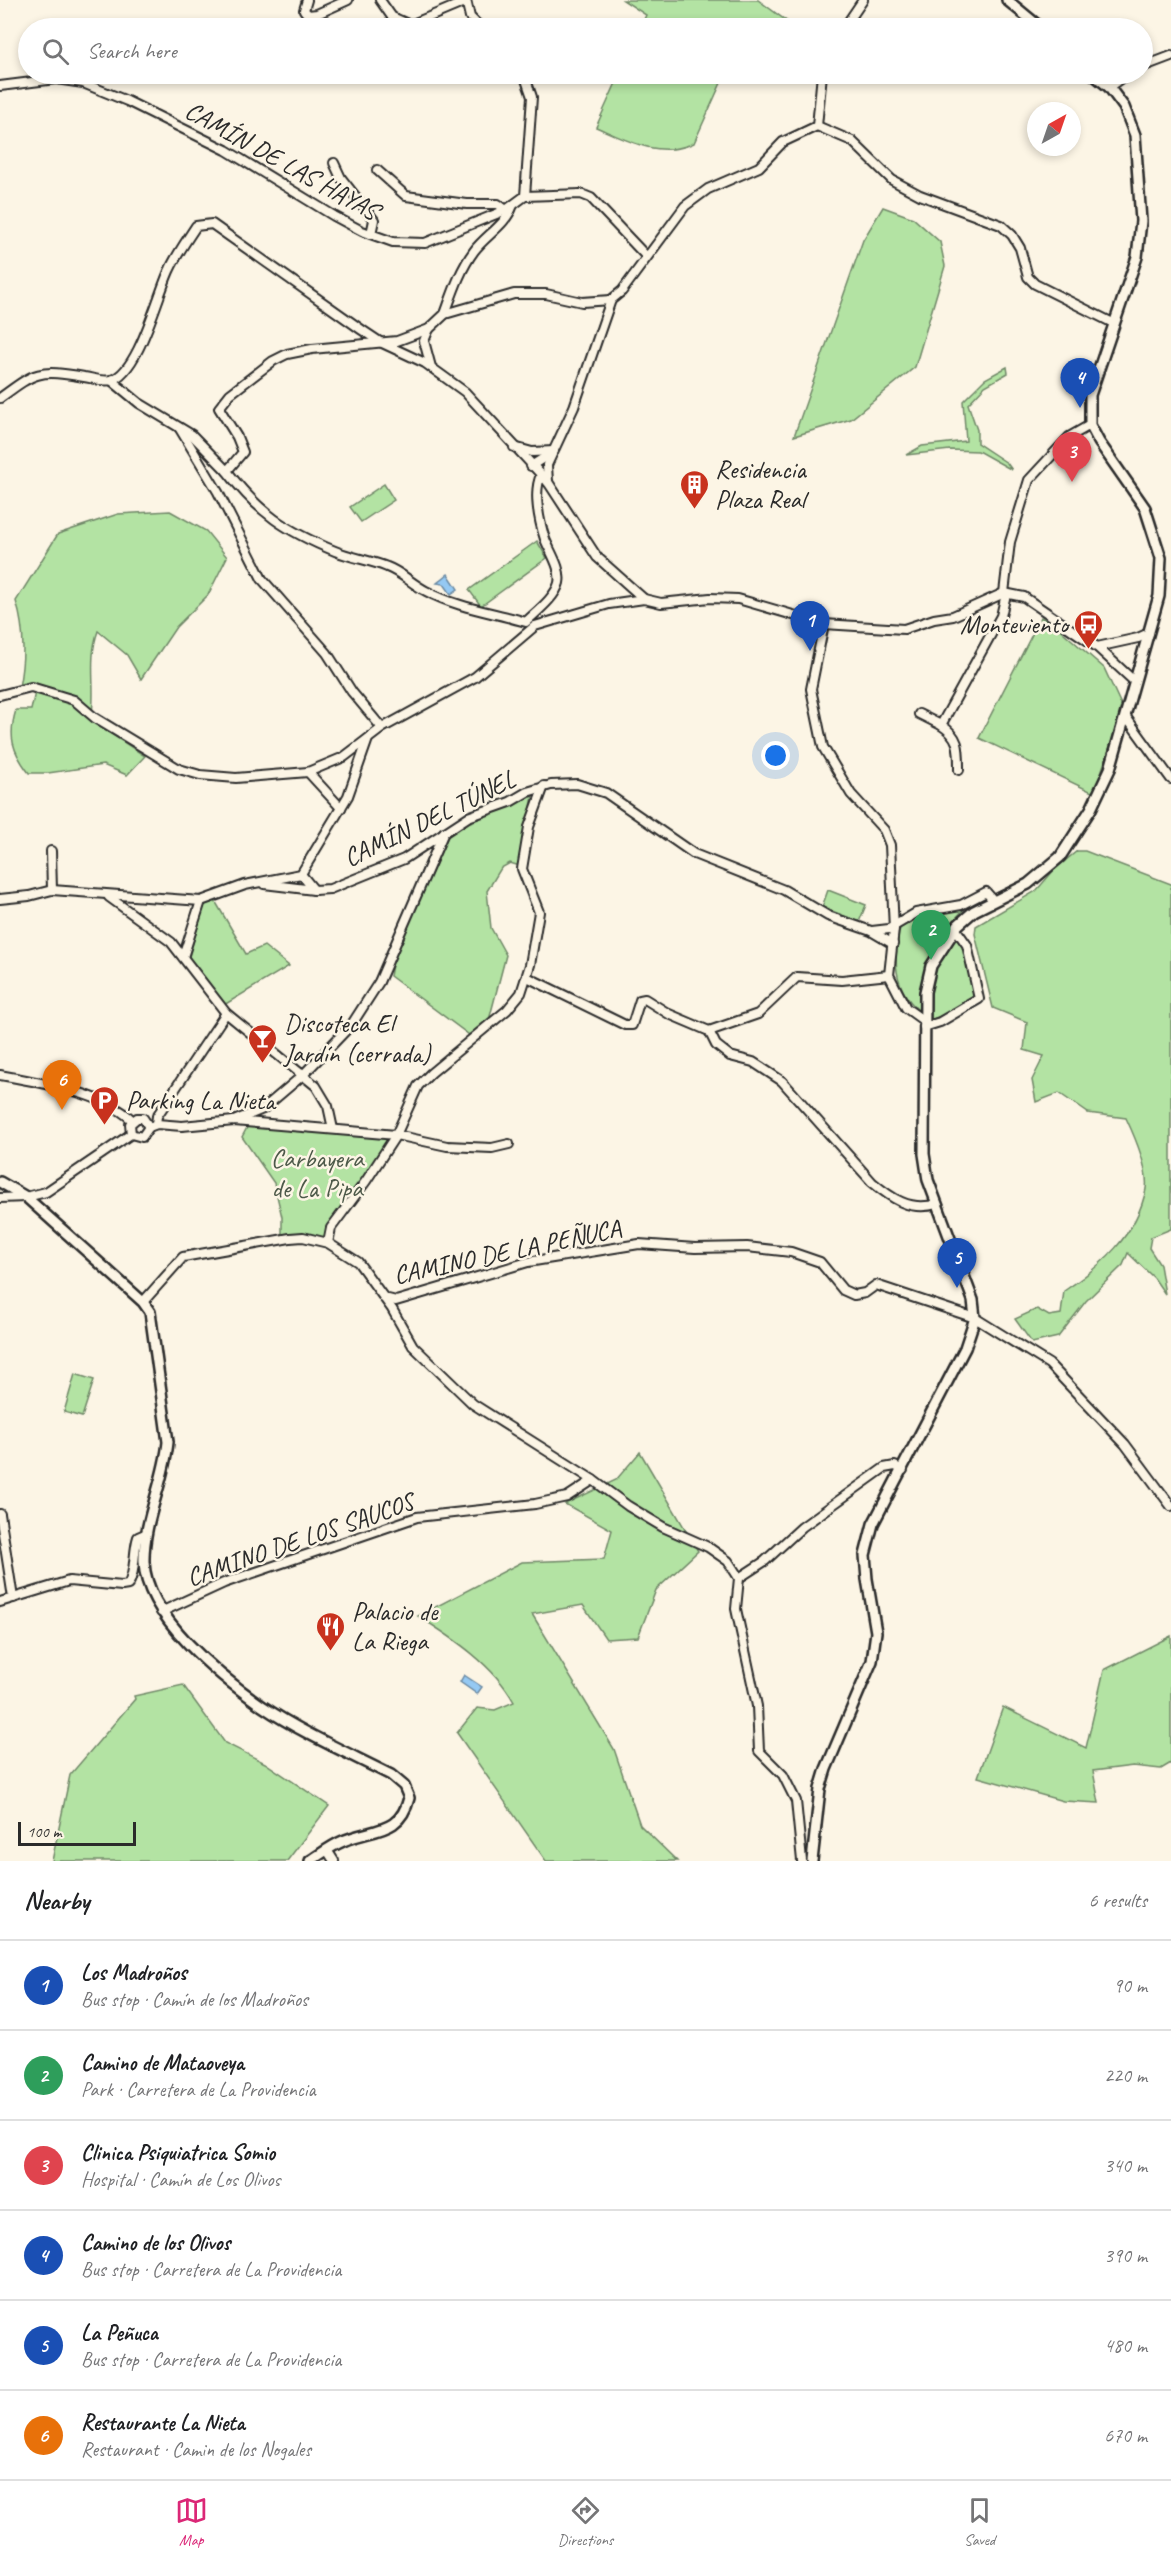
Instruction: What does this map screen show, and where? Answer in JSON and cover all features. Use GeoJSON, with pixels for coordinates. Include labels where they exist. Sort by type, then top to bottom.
{"type":"FeatureCollection","features":[{"type":"Feature","properties":{"kind":"street"},"geometry":{"type":"LineString","coordinates":[[307,0],[304,10],[308,15],[317,14],[348,0]]}},
{"type":"Feature","properties":{"kind":"street"},"geometry":{"type":"LineString","coordinates":[[380,0],[394,18]]}},
{"type":"Feature","properties":{"kind":"street"},"geometry":{"type":"LineString","coordinates":[[851,18],[863,0]]}},
{"type":"Feature","properties":{"kind":"street"},"geometry":{"type":"LineString","coordinates":[[1007,0],[1029,18]]}},
{"type":"Feature","properties":{"kind":"street"},"geometry":{"type":"LineString","coordinates":[[426,18],[465,1],[471,18]]}},
{"type":"Feature","properties":{"kind":"street"},"geometry":{"type":"LineString","coordinates":[[1153,63],[1171,56]]}},
{"type":"Feature","properties":{"kind":"street","name":"CAMÍN DE LAS HAYAS"},"geometry":{"type":"LineString","coordinates":[[0,86],[18,84]]}},
{"type":"Feature","properties":{"kind":"street","name":"CAMÍN DE LAS HAYAS"},"geometry":{"type":"LineString","coordinates":[[85,84],[127,101],[226,150],[334,216],[393,242],[425,243],[506,210],[525,196]]}},
{"type":"Feature","properties":{"kind":"street"},"geometry":{"type":"LineString","coordinates":[[527,84],[532,97],[525,196],[581,194],[591,198],[646,256]]}},
{"type":"Feature","properties":{"kind":"street"},"geometry":{"type":"LineString","coordinates":[[817,126],[821,84]]}},
{"type":"Feature","properties":{"kind":"street"},"geometry":{"type":"LineString","coordinates":[[812,1861],[820,1789],[826,1769],[872,1661],[876,1632],[865,1555],[873,1524],[965,1348],[975,1318],[970,1289],[928,1180],[924,1154],[925,992],[931,966],[955,928],[974,911],[1028,884],[1060,857],[1101,789],[1110,769],[1159,596],[1161,558],[1145,508],[1099,442],[1090,425],[1090,395],[1137,257],[1142,221],[1136,135],[1125,107],[1105,84]]}},
{"type":"Feature","properties":{"kind":"street"},"geometry":{"type":"LineString","coordinates":[[1109,87],[1113,84]]}},
{"type":"Feature","properties":{"kind":"street"},"geometry":{"type":"LineString","coordinates":[[548,482],[547,465],[574,407],[611,300],[622,291],[685,206],[708,189],[759,167],[783,142],[817,126],[852,141],[892,180],[920,195],[1001,225],[1012,235],[1020,248],[1028,277],[1035,284],[1113,323]]}},
{"type":"Feature","properties":{"kind":"street"},"geometry":{"type":"LineString","coordinates":[[334,164],[341,178],[374,220],[371,234]]}},
{"type":"Feature","properties":{"kind":"street"},"geometry":{"type":"LineString","coordinates":[[377,170],[406,196],[466,204],[498,204],[506,210]]}},
{"type":"Feature","properties":{"kind":"street"},"geometry":{"type":"LineString","coordinates":[[226,471],[243,452],[237,437],[219,408],[230,394],[273,361],[286,354],[312,349],[397,341],[429,329],[445,314],[470,257],[510,214],[513,205]]}},
{"type":"Feature","properties":{"kind":"street"},"geometry":{"type":"LineString","coordinates":[[111,380],[118,376],[136,354],[170,270],[196,226],[204,223],[223,230],[286,278],[380,342],[431,367],[465,392],[548,482],[597,557],[644,599]]}},
{"type":"Feature","properties":{"kind":"street"},"geometry":{"type":"LineString","coordinates":[[445,314],[514,294],[546,294],[582,302],[611,300]]}},
{"type":"Feature","properties":{"kind":"street"},"geometry":{"type":"LineString","coordinates":[[429,329],[424,341],[431,367]]}},
{"type":"Feature","properties":{"kind":"street"},"geometry":{"type":"LineString","coordinates":[[0,398],[34,374],[64,374],[111,380],[139,403],[192,435],[241,490],[273,521],[336,551],[388,567],[425,591],[463,607],[526,622],[544,606],[559,585],[559,574],[545,538],[539,512],[537,487],[541,475]]}},
{"type":"Feature","properties":{"kind":"street"},"geometry":{"type":"LineString","coordinates":[[941,725],[1001,616],[1010,542],[1029,480],[1069,436],[1090,425]]}},
{"type":"Feature","properties":{"kind":"street"},"geometry":{"type":"LineString","coordinates":[[179,428],[218,492],[262,579],[327,653],[352,692],[382,728]]}},
{"type":"Feature","properties":{"kind":"street"},"geometry":{"type":"LineString","coordinates":[[514,447],[531,452],[554,451]]}},
{"type":"Feature","properties":{"kind":"street"},"geometry":{"type":"LineString","coordinates":[[531,466],[554,451]]}},
{"type":"Feature","properties":{"kind":"street"},"geometry":{"type":"LineString","coordinates":[[0,695],[31,687],[74,700],[95,718],[179,769],[200,775],[236,778],[308,772],[344,756],[382,728],[475,677],[535,626],[609,604],[644,599],[662,603],[710,598],[738,598],[824,624],[903,629],[934,619],[953,616],[1005,594],[1024,597],[1097,647],[1135,682]]}},
{"type":"Feature","properties":{"kind":"street"},"geometry":{"type":"LineString","coordinates":[[824,624],[811,689],[823,747],[851,794],[884,830],[891,845],[894,926],[889,975],[906,1008],[924,1024],[940,1022],[979,999],[967,945],[955,928]]}},
{"type":"Feature","properties":{"kind":"street"},"geometry":{"type":"LineString","coordinates":[[1097,647],[1138,638],[1149,633]]}},
{"type":"Feature","properties":{"kind":"street"},"geometry":{"type":"LineString","coordinates":[[919,714],[941,725],[958,741],[959,770]]}},
{"type":"Feature","properties":{"kind":"street"},"geometry":{"type":"LineString","coordinates":[[1126,717],[1171,779]]}},
{"type":"Feature","properties":{"kind":"street"},"geometry":{"type":"LineString","coordinates":[[0,899],[29,896],[52,890],[108,896],[201,901],[234,888],[301,874],[341,808],[368,738]]}},
{"type":"Feature","properties":{"kind":"street"},"geometry":{"type":"LineString","coordinates":[[308,772],[341,808]]}},
{"type":"Feature","properties":{"kind":"street","name":"CAMÍN DEL TÚNEL"},"geometry":{"type":"LineString","coordinates":[[257,884],[314,890],[330,889],[404,859],[468,817],[510,802],[544,786],[577,784],[606,794],[694,854],[784,890],[828,916],[871,931],[893,944]]}},
{"type":"Feature","properties":{"kind":"street"},"geometry":{"type":"LineString","coordinates":[[328,1243],[331,1228],[396,1135],[418,1086],[431,1072],[507,1010],[521,993],[527,977],[538,912],[522,869],[530,827],[544,786]]}},
{"type":"Feature","properties":{"kind":"street"},"geometry":{"type":"LineString","coordinates":[[234,1121],[267,1106],[303,1075],[351,1024],[379,982],[445,831]]}},
{"type":"Feature","properties":{"kind":"street"},"geometry":{"type":"LineString","coordinates":[[51,851],[52,890]]}},
{"type":"Feature","properties":{"kind":"street"},"geometry":{"type":"LineString","coordinates":[[301,874],[314,890]]}},
{"type":"Feature","properties":{"kind":"street"},"geometry":{"type":"LineString","coordinates":[[871,931],[894,926],[916,913],[961,905],[986,892],[993,900]]}},
{"type":"Feature","properties":{"kind":"street"},"geometry":{"type":"LineString","coordinates":[[108,896],[171,942],[226,1013],[303,1075],[323,1097],[333,1129]]}},
{"type":"Feature","properties":{"kind":"street"},"geometry":{"type":"LineString","coordinates":[[183,957],[201,901]]}},
{"type":"Feature","properties":{"kind":"street"},"geometry":{"type":"LineString","coordinates":[[709,1031],[758,1014],[796,977],[842,980],[889,975]]}},
{"type":"Feature","properties":{"kind":"street"},"geometry":{"type":"LineString","coordinates":[[527,977],[625,1025],[632,1025],[640,1000],[645,999],[669,1014],[709,1031],[716,1045],[730,1056],[753,1062],[782,1081],[872,1182],[887,1195],[904,1205],[937,1204]]}},
{"type":"Feature","properties":{"kind":"street"},"geometry":{"type":"LineString","coordinates":[[0,1198],[26,1197],[46,1192],[131,1134],[142,1137],[152,1126],[156,1116],[226,1013]]}},
{"type":"Feature","properties":{"kind":"street"},"geometry":{"type":"LineString","coordinates":[[0,1075],[106,1102],[122,1110],[132,1120]]}},
{"type":"Feature","properties":{"kind":"street"},"geometry":{"type":"LineString","coordinates":[[267,1106],[269,1114],[277,1124]]}},
{"type":"Feature","properties":{"kind":"street"},"geometry":{"type":"LineString","coordinates":[[132,1120],[143,1118],[152,1126],[182,1126],[234,1121],[277,1124],[396,1135],[447,1146],[492,1148],[509,1144]]}},
{"type":"Feature","properties":{"kind":"street"},"geometry":{"type":"LineString","coordinates":[[131,1134],[129,1129],[132,1120]]}},
{"type":"Feature","properties":{"kind":"street"},"geometry":{"type":"LineString","coordinates":[[0,1182],[26,1197],[143,1302],[150,1312],[168,1442],[166,1462],[145,1534],[144,1564],[150,1589],[161,1612],[176,1632],[263,1706],[391,1776],[404,1786],[410,1798],[405,1813],[396,1823],[341,1842],[310,1861]]}},
{"type":"Feature","properties":{"kind":"street"},"geometry":{"type":"LineString","coordinates":[[143,1302],[174,1264],[189,1255],[290,1238],[303,1237],[328,1243],[358,1262],[384,1298],[413,1346],[473,1404],[593,1480],[628,1506],[663,1527],[708,1547],[728,1561],[739,1578],[736,1609],[757,1706],[759,1751],[783,1775],[796,1802],[802,1861]]}},
{"type":"Feature","properties":{"kind":"street","name":"CAMINO DE LA PEÑUCA"},"geometry":{"type":"LineString","coordinates":[[384,1298],[396,1301],[528,1262],[639,1244],[695,1248],[747,1247],[806,1255],[820,1262],[843,1290],[854,1295],[865,1293],[876,1285],[975,1318]]}},
{"type":"Feature","properties":{"kind":"street"},"geometry":{"type":"LineString","coordinates":[[975,1318],[1049,1364],[1125,1444],[1171,1506]]}},
{"type":"Feature","properties":{"kind":"street"},"geometry":{"type":"LineString","coordinates":[[739,1578],[765,1561],[802,1527],[884,1468],[896,1466],[903,1470]]}},
{"type":"Feature","properties":{"kind":"street","name":"CAMINO DE LOS SAUCOS"},"geometry":{"type":"LineString","coordinates":[[161,1612],[224,1583],[417,1517],[535,1504],[567,1497],[593,1480]]}},
{"type":"Feature","properties":{"kind":"street"},"geometry":{"type":"LineString","coordinates":[[0,1514],[13,1598]]}},
{"type":"Feature","properties":{"kind":"street"},"geometry":{"type":"LineString","coordinates":[[0,1602],[69,1581],[128,1585],[133,1578],[134,1549],[138,1537],[145,1534]]}},
{"type":"Feature","properties":{"kind":"street"},"geometry":{"type":"LineString","coordinates":[[327,1850],[334,1861]]}},
{"type":"Feature","properties":{"kind":"green space"},"geometry":{"type":"Polygon","coordinates":[[[623,0],[758,0],[782,18],[645,18],[646,15],[623,0]]]}},
{"type":"Feature","properties":{"kind":"green space"},"geometry":{"type":"Polygon","coordinates":[[[615,84],[721,84],[694,143],[669,149],[656,149],[620,138],[596,127],[615,84]]]}},
{"type":"Feature","properties":{"kind":"green space"},"geometry":{"type":"Polygon","coordinates":[[[883,207],[913,218],[940,242],[945,266],[915,367],[851,419],[794,436],[863,240],[883,207]]]}},
{"type":"Feature","properties":{"kind":"green space"},"geometry":{"type":"Polygon","coordinates":[[[1007,367],[1008,373],[985,386],[968,404],[977,430],[977,443],[1007,463],[1012,470],[978,451],[950,450],[906,455],[922,446],[966,441],[963,401],[985,379],[1007,367]]]}},
{"type":"Feature","properties":{"kind":"green space"},"geometry":{"type":"Polygon","coordinates":[[[384,484],[394,500],[361,522],[350,507],[384,484]]]}},
{"type":"Feature","properties":{"kind":"green space"},"geometry":{"type":"Polygon","coordinates":[[[170,511],[206,531],[227,557],[208,595],[176,627],[141,679],[127,655],[98,631],[93,653],[91,721],[145,756],[127,775],[103,765],[48,773],[29,773],[15,750],[12,736],[16,710],[31,710],[35,692],[19,687],[23,644],[16,601],[58,534],[118,514],[170,511]]]}},
{"type":"Feature","properties":{"kind":"green space"},"geometry":{"type":"Polygon","coordinates":[[[537,541],[547,558],[481,606],[469,590],[537,541]]]}},
{"type":"Feature","properties":{"kind":"green space"},"geometry":{"type":"Polygon","coordinates":[[[1041,617],[1056,626],[1104,668],[1123,709],[1094,793],[979,738],[1041,617]]]}},
{"type":"Feature","properties":{"kind":"green space"},"geometry":{"type":"Polygon","coordinates":[[[533,796],[520,866],[510,863],[501,868],[487,891],[491,928],[506,955],[488,1024],[472,1037],[390,976],[393,959],[450,832],[466,823],[533,796]]]}},
{"type":"Feature","properties":{"kind":"green space"},"geometry":{"type":"Polygon","coordinates":[[[1077,851],[1085,851],[1171,884],[1171,1229],[1151,1237],[1149,1248],[1160,1265],[1165,1294],[1154,1278],[1128,1253],[1123,1265],[1086,1301],[1058,1337],[1032,1343],[1015,1319],[1037,1309],[1049,1316],[1061,1314],[1064,1291],[1116,1248],[1135,1221],[1146,1189],[1143,1162],[1126,1118],[1088,1113],[1059,1093],[1036,1102],[1032,1080],[1044,1056],[1024,1050],[1027,1022],[993,1008],[975,934],[976,926],[1036,891],[1054,870],[1077,851]]]}},
{"type":"Feature","properties":{"kind":"green space"},"geometry":{"type":"Polygon","coordinates":[[[828,890],[866,905],[859,922],[822,907],[828,890]]]}},
{"type":"Feature","properties":{"kind":"green space"},"geometry":{"type":"Polygon","coordinates":[[[214,899],[246,954],[264,946],[289,966],[224,1005],[188,960],[204,906],[214,899]]]}},
{"type":"Feature","properties":{"kind":"green space"},"geometry":{"type":"Polygon","coordinates":[[[966,907],[945,930],[965,947],[974,996],[963,1006],[931,1020],[909,1000],[898,978],[896,952],[901,924],[917,917],[966,907]]]}},
{"type":"Feature","properties":{"kind":"green space","name":"Carbayera de La Pipa"},"geometry":{"type":"Polygon","coordinates":[[[250,1122],[396,1135],[331,1228],[328,1243],[314,1239],[282,1239],[282,1217],[274,1183],[242,1137],[250,1122]]]}},
{"type":"Feature","properties":{"kind":"green space"},"geometry":{"type":"Polygon","coordinates":[[[75,1374],[94,1380],[82,1417],[64,1412],[75,1374]]]}},
{"type":"Feature","properties":{"kind":"green space"},"geometry":{"type":"Polygon","coordinates":[[[640,1452],[698,1551],[656,1590],[638,1637],[606,1639],[583,1605],[532,1614],[614,1749],[640,1825],[677,1861],[546,1861],[457,1733],[477,1708],[495,1710],[514,1702],[495,1676],[472,1653],[418,1616],[522,1562],[604,1559],[612,1530],[565,1504],[616,1480],[640,1452]]]}},
{"type":"Feature","properties":{"kind":"green space"},"geometry":{"type":"Polygon","coordinates":[[[1171,1636],[1171,1763],[1161,1769],[1133,1766],[1093,1771],[1099,1803],[1063,1801],[978,1777],[1003,1707],[1086,1748],[1104,1670],[1171,1636]]]}},
{"type":"Feature","properties":{"kind":"green space"},"geometry":{"type":"Polygon","coordinates":[[[183,1685],[225,1743],[265,1763],[329,1806],[287,1861],[52,1861],[70,1775],[135,1699],[134,1696],[183,1685]]]}},
{"type":"Feature","properties":{"kind":"water"},"geometry":{"type":"Polygon","coordinates":[[[448,574],[458,589],[451,594],[444,584],[437,583],[448,574]]]}},
{"type":"Feature","properties":{"kind":"water"},"geometry":{"type":"Polygon","coordinates":[[[464,1675],[482,1687],[477,1694],[460,1682],[464,1675]]]}},
{"type":"Feature","properties":{"kind":"place","name":"Camino de los Olivos"},"geometry":{"type":"Point","coordinates":[1080,408]}},
{"type":"Feature","properties":{"kind":"place","name":"Clinica Psiquiatrica Somio"},"geometry":{"type":"Point","coordinates":[1072,482]}},
{"type":"Feature","properties":{"kind":"place","name":"Residencia Plaza Real"},"geometry":{"type":"Point","coordinates":[694,510]}},
{"type":"Feature","properties":{"kind":"place","name":"Monteviento"},"geometry":{"type":"Point","coordinates":[1089,650]}},
{"type":"Feature","properties":{"kind":"place","name":"Los Madroños"},"geometry":{"type":"Point","coordinates":[810,651]}},
{"type":"Feature","properties":{"kind":"place","name":"Camino de Mataoveya"},"geometry":{"type":"Point","coordinates":[931,960]}},
{"type":"Feature","properties":{"kind":"place","name":"Discoteca El Jardín (cerrada)"},"geometry":{"type":"Point","coordinates":[263,1064]}},
{"type":"Feature","properties":{"kind":"place","name":"Restaurante La Nieta"},"geometry":{"type":"Point","coordinates":[62,1110]}},
{"type":"Feature","properties":{"kind":"place","name":"Parking La Nieta"},"geometry":{"type":"Point","coordinates":[105,1126]}},
{"type":"Feature","properties":{"kind":"place","name":"La Peñuca"},"geometry":{"type":"Point","coordinates":[957,1288]}},
{"type":"Feature","properties":{"kind":"place","name":"Palacio de La Riega"},"geometry":{"type":"Point","coordinates":[331,1652]}}]}
